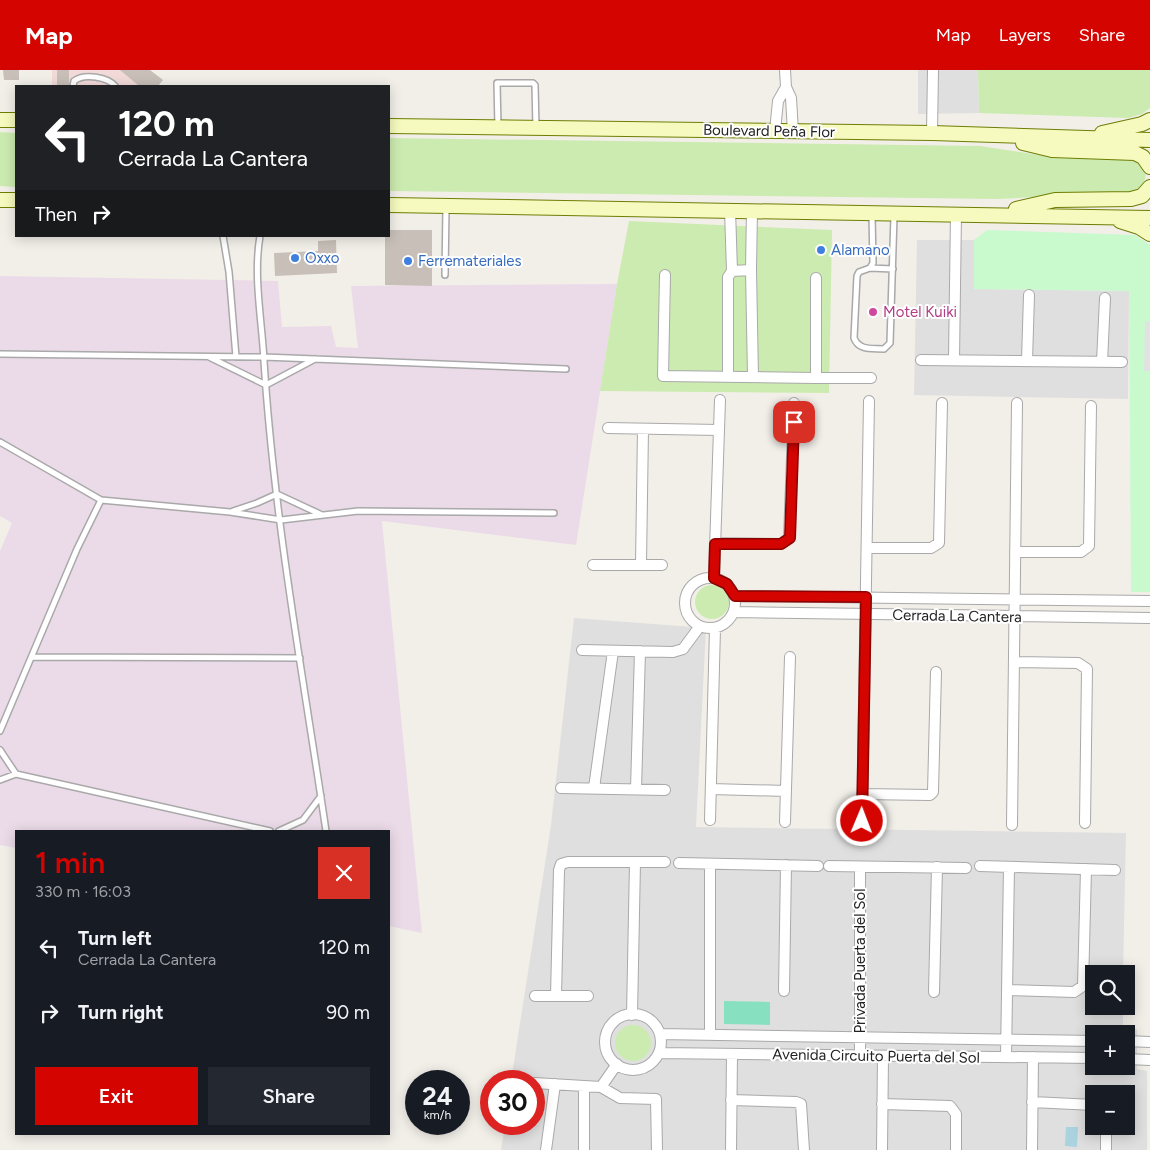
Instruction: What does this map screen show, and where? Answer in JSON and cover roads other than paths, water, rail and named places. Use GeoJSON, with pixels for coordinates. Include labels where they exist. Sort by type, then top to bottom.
{"type":"FeatureCollection","features":[{"type":"Feature","properties":{"kind":"main road"},"geometry":{"type":"LineString","coordinates":[[0,120],[15,120]]}},
{"type":"Feature","properties":{"kind":"main road"},"geometry":{"type":"LineString","coordinates":[[1079,138],[1142,124],[1150,120]]}},
{"type":"Feature","properties":{"kind":"main road","name":"Boulevard Peña Flor"},"geometry":{"type":"LineString","coordinates":[[390,126],[932,133],[1150,140]]}},
{"type":"Feature","properties":{"kind":"main road"},"geometry":{"type":"LineString","coordinates":[[992,136],[1052,150],[1134,153],[1143,157],[1150,167]]}},
{"type":"Feature","properties":{"kind":"main road"},"geometry":{"type":"LineString","coordinates":[[996,214],[1055,200],[1131,199],[1142,196],[1150,187]]}},
{"type":"Feature","properties":{"kind":"main road"},"geometry":{"type":"LineString","coordinates":[[0,200],[15,200]]}},
{"type":"Feature","properties":{"kind":"main road"},"geometry":{"type":"LineString","coordinates":[[390,205],[956,213],[1150,218]]}},
{"type":"Feature","properties":{"kind":"main road"},"geometry":{"type":"LineString","coordinates":[[1095,216],[1130,224],[1150,234]]}},
{"type":"Feature","properties":{"kind":"street"},"geometry":{"type":"LineString","coordinates":[[785,70],[786,87],[791,98],[793,132]]}},
{"type":"Feature","properties":{"kind":"street"},"geometry":{"type":"LineString","coordinates":[[932,133],[933,70]]}},
{"type":"Feature","properties":{"kind":"street"},"geometry":{"type":"LineString","coordinates":[[775,131],[778,102],[786,87]]}},
{"type":"Feature","properties":{"kind":"street"},"geometry":{"type":"LineString","coordinates":[[728,377],[728,277],[732,271],[730,210]]}},
{"type":"Feature","properties":{"kind":"street"},"geometry":{"type":"LineString","coordinates":[[752,210],[751,270],[754,377]]}},
{"type":"Feature","properties":{"kind":"street"},"geometry":{"type":"LineString","coordinates":[[954,360],[956,213]]}},
{"type":"Feature","properties":{"kind":"street"},"geometry":{"type":"LineString","coordinates":[[732,271],[751,270]]}},
{"type":"Feature","properties":{"kind":"street"},"geometry":{"type":"LineString","coordinates":[[665,275],[663,376],[871,378]]}},
{"type":"Feature","properties":{"kind":"street"},"geometry":{"type":"LineString","coordinates":[[816,278],[816,378]]}},
{"type":"Feature","properties":{"kind":"street"},"geometry":{"type":"LineString","coordinates":[[1027,361],[1029,295]]}},
{"type":"Feature","properties":{"kind":"street"},"geometry":{"type":"LineString","coordinates":[[1102,362],[1105,298]]}},
{"type":"Feature","properties":{"kind":"street"},"geometry":{"type":"LineString","coordinates":[[921,360],[1122,362]]}},
{"type":"Feature","properties":{"kind":"street"},"geometry":{"type":"LineString","coordinates":[[714,578],[720,400]]}},
{"type":"Feature","properties":{"kind":"street"},"geometry":{"type":"LineString","coordinates":[[862,821],[869,401]]}},
{"type":"Feature","properties":{"kind":"street"},"geometry":{"type":"LineString","coordinates":[[715,544],[781,544],[790,538],[794,403]]}},
{"type":"Feature","properties":{"kind":"street"},"geometry":{"type":"LineString","coordinates":[[867,548],[931,548],[939,543],[942,403]]}},
{"type":"Feature","properties":{"kind":"street"},"geometry":{"type":"LineString","coordinates":[[1012,825],[1017,403]]}},
{"type":"Feature","properties":{"kind":"street"},"geometry":{"type":"LineString","coordinates":[[1015,552],[1081,552],[1089,546],[1091,406]]}},
{"type":"Feature","properties":{"kind":"street"},"geometry":{"type":"LineString","coordinates":[[608,428],[719,430]]}},
{"type":"Feature","properties":{"kind":"street"},"geometry":{"type":"LineString","coordinates":[[641,564],[643,429]]}},
{"type":"Feature","properties":{"kind":"street"},"geometry":{"type":"LineString","coordinates":[[593,564],[662,564]]}},
{"type":"Feature","properties":{"kind":"street"},"geometry":{"type":"LineString","coordinates":[[714,578],[727,584],[735,596],[735,612],[727,623],[715,628],[700,626],[690,619],[685,608],[686,596],[692,586],[702,579],[714,578]]}},
{"type":"Feature","properties":{"kind":"street","name":"Cerrada La Cantera"},"geometry":{"type":"LineString","coordinates":[[735,596],[1150,601]]}},
{"type":"Feature","properties":{"kind":"street","name":"Cerrada La Cantera"},"geometry":{"type":"LineString","coordinates":[[735,612],[1150,618]]}},
{"type":"Feature","properties":{"kind":"street"},"geometry":{"type":"LineString","coordinates":[[582,650],[673,652],[683,649],[700,626]]}},
{"type":"Feature","properties":{"kind":"street"},"geometry":{"type":"LineString","coordinates":[[710,820],[715,628]]}},
{"type":"Feature","properties":{"kind":"street"},"geometry":{"type":"LineString","coordinates":[[594,788],[613,651]]}},
{"type":"Feature","properties":{"kind":"street"},"geometry":{"type":"LineString","coordinates":[[636,789],[640,651]]}},
{"type":"Feature","properties":{"kind":"street"},"geometry":{"type":"LineString","coordinates":[[786,822],[790,656]]}},
{"type":"Feature","properties":{"kind":"street"},"geometry":{"type":"LineString","coordinates":[[1014,662],[1078,663],[1087,668],[1085,823]]}},
{"type":"Feature","properties":{"kind":"street"},"geometry":{"type":"LineString","coordinates":[[862,794],[930,795],[933,792],[936,672]]}},
{"type":"Feature","properties":{"kind":"street"},"geometry":{"type":"LineString","coordinates":[[561,788],[665,790]]}},
{"type":"Feature","properties":{"kind":"street"},"geometry":{"type":"LineString","coordinates":[[711,789],[786,791]]}},
{"type":"Feature","properties":{"kind":"street"},"geometry":{"type":"LineString","coordinates":[[556,996],[559,867],[568,862],[665,862]]}},
{"type":"Feature","properties":{"kind":"street"},"geometry":{"type":"LineString","coordinates":[[632,1015],[635,862]]}},
{"type":"Feature","properties":{"kind":"street"},"geometry":{"type":"LineString","coordinates":[[679,863],[818,866]]}},
{"type":"Feature","properties":{"kind":"street"},"geometry":{"type":"LineString","coordinates":[[710,864],[710,1035]]}},
{"type":"Feature","properties":{"kind":"street"},"geometry":{"type":"LineString","coordinates":[[784,991],[786,865]]}},
{"type":"Feature","properties":{"kind":"street","name":"Privada Puerta del Sol"},"geometry":{"type":"LineString","coordinates":[[829,866],[966,868]]}},
{"type":"Feature","properties":{"kind":"street"},"geometry":{"type":"LineString","coordinates":[[980,866],[1115,870]]}},
{"type":"Feature","properties":{"kind":"street","name":"Privada Puerta del Sol"},"geometry":{"type":"LineString","coordinates":[[860,867],[860,1055]]}},
{"type":"Feature","properties":{"kind":"street"},"geometry":{"type":"LineString","coordinates":[[1006,1057],[1009,867]]}},
{"type":"Feature","properties":{"kind":"street"},"geometry":{"type":"LineString","coordinates":[[934,992],[937,868]]}},
{"type":"Feature","properties":{"kind":"street"},"geometry":{"type":"LineString","coordinates":[[1007,990],[1074,992],[1083,986],[1086,869]]}},
{"type":"Feature","properties":{"kind":"street"},"geometry":{"type":"LineString","coordinates":[[535,996],[588,996]]}},
{"type":"Feature","properties":{"kind":"street"},"geometry":{"type":"LineString","coordinates":[[632,1015],[649,1020],[660,1034],[661,1044],[659,1053],[647,1066],[638,1070],[629,1070],[617,1064],[608,1054],[605,1046],[609,1028],[623,1016],[632,1015]]}},
{"type":"Feature","properties":{"kind":"street","name":"Avenida Circuito Puerta del Sol"},"geometry":{"type":"LineString","coordinates":[[660,1034],[1085,1041]]}},
{"type":"Feature","properties":{"kind":"street"},"geometry":{"type":"LineString","coordinates":[[1135,1041],[1150,1042]]}},
{"type":"Feature","properties":{"kind":"street","name":"Avenida Circuito Puerta del Sol"},"geometry":{"type":"LineString","coordinates":[[659,1053],[1085,1058]]}},
{"type":"Feature","properties":{"kind":"street"},"geometry":{"type":"LineString","coordinates":[[731,1150],[732,1054]]}},
{"type":"Feature","properties":{"kind":"street"},"geometry":{"type":"LineString","coordinates":[[882,1056],[882,1150]]}},
{"type":"Feature","properties":{"kind":"street"},"geometry":{"type":"LineString","coordinates":[[1032,1150],[1033,1058]]}},
{"type":"Feature","properties":{"kind":"street"},"geometry":{"type":"LineString","coordinates":[[1135,1059],[1150,1060]]}},
{"type":"Feature","properties":{"kind":"street"},"geometry":{"type":"LineString","coordinates":[[601,1087],[617,1064]]}},
{"type":"Feature","properties":{"kind":"street"},"geometry":{"type":"LineString","coordinates":[[545,1084],[601,1087],[620,1098],[656,1099],[657,1150]]}},
{"type":"Feature","properties":{"kind":"street"},"geometry":{"type":"LineString","coordinates":[[546,1150],[555,1084]]}},
{"type":"Feature","properties":{"kind":"street"},"geometry":{"type":"LineString","coordinates":[[584,1086],[584,1150]]}},
{"type":"Feature","properties":{"kind":"street"},"geometry":{"type":"LineString","coordinates":[[731,1100],[796,1102],[801,1104],[804,1150]]}},
{"type":"Feature","properties":{"kind":"street"},"geometry":{"type":"LineString","coordinates":[[1032,1102],[1085,1105]]}},
{"type":"Feature","properties":{"kind":"street"},"geometry":{"type":"LineString","coordinates":[[882,1104],[950,1106],[956,1114],[956,1150]]}},
{"type":"Feature","properties":{"kind":"street"},"geometry":{"type":"LineString","coordinates":[[1106,1135],[1106,1150]]}},
{"type":"Feature","properties":{"kind":"lane"},"geometry":{"type":"LineString","coordinates":[[73,85],[74,81],[79,78],[106,78],[115,85]]}},
{"type":"Feature","properties":{"kind":"lane"},"geometry":{"type":"LineString","coordinates":[[498,128],[497,83],[533,83],[535,85],[536,128]]}},
{"type":"Feature","properties":{"kind":"lane"},"geometry":{"type":"LineString","coordinates":[[445,275],[446,206]]}},
{"type":"Feature","properties":{"kind":"lane"},"geometry":{"type":"LineString","coordinates":[[870,268],[873,263],[872,212]]}},
{"type":"Feature","properties":{"kind":"lane"},"geometry":{"type":"LineString","coordinates":[[892,268],[870,268],[859,272],[857,276],[854,338],[856,344],[862,348],[884,349],[890,343],[894,212]]}},
{"type":"Feature","properties":{"kind":"lane"},"geometry":{"type":"LineString","coordinates":[[223,237],[229,272],[236,357]]}},
{"type":"Feature","properties":{"kind":"lane"},"geometry":{"type":"LineString","coordinates":[[260,237],[258,265],[264,357],[277,494],[326,830]]}},
{"type":"Feature","properties":{"kind":"lane"},"geometry":{"type":"LineString","coordinates":[[0,354],[264,357],[566,369]]}},
{"type":"Feature","properties":{"kind":"lane"},"geometry":{"type":"LineString","coordinates":[[207,356],[266,385]]}},
{"type":"Feature","properties":{"kind":"lane"},"geometry":{"type":"LineString","coordinates":[[266,385],[315,359]]}},
{"type":"Feature","properties":{"kind":"lane"},"geometry":{"type":"LineString","coordinates":[[0,442],[101,500],[230,512],[281,520],[358,511],[554,514]]}},
{"type":"Feature","properties":{"kind":"lane"},"geometry":{"type":"LineString","coordinates":[[230,512],[277,494],[322,515]]}},
{"type":"Feature","properties":{"kind":"lane"},"geometry":{"type":"LineString","coordinates":[[0,731],[77,549],[101,500]]}},
{"type":"Feature","properties":{"kind":"lane"},"geometry":{"type":"LineString","coordinates":[[32,657],[300,658]]}},
{"type":"Feature","properties":{"kind":"lane"},"geometry":{"type":"LineString","coordinates":[[0,750],[16,774]]}},
{"type":"Feature","properties":{"kind":"lane"},"geometry":{"type":"LineString","coordinates":[[0,780],[16,774],[266,830]]}},
{"type":"Feature","properties":{"kind":"lane"},"geometry":{"type":"LineString","coordinates":[[281,830],[303,820],[321,796]]}},
{"type":"Feature","properties":{"kind":"water"},"geometry":{"type":"Polygon","coordinates":[[[1066,1127],[1078,1127],[1077,1147],[1065,1146],[1066,1127]]]}},
{"type":"Feature","properties":{"kind":"place","name":"Alamano"},"geometry":{"type":"Point","coordinates":[821,250]}},
{"type":"Feature","properties":{"kind":"place","name":"Oxxo"},"geometry":{"type":"Point","coordinates":[295,258]}},
{"type":"Feature","properties":{"kind":"place","name":"Ferremateriales"},"geometry":{"type":"Point","coordinates":[408,261]}},
{"type":"Feature","properties":{"kind":"place","name":"Motel Kuiki"},"geometry":{"type":"Point","coordinates":[873,312]}}]}
